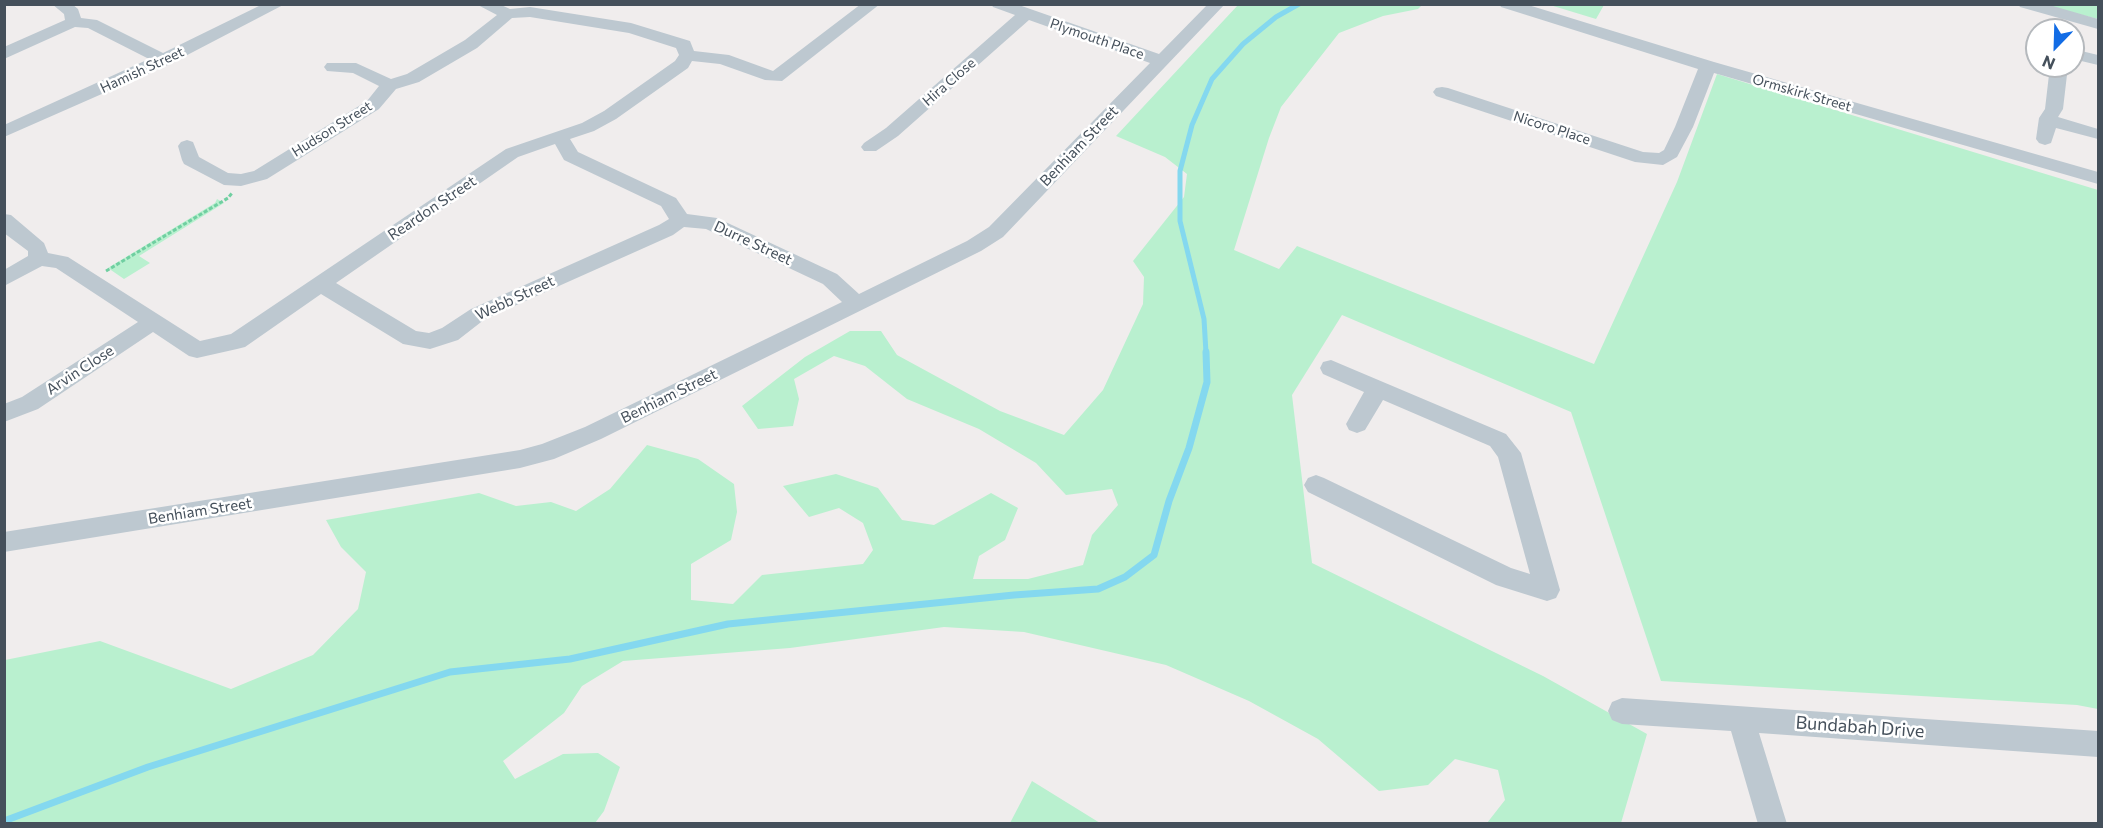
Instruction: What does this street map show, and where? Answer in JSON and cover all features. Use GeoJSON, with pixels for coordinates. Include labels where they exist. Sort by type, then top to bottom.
{"type":"FeatureCollection","features":[{"type":"Feature","properties":{"kind":"street"},"geometry":{"type":"LineString","coordinates":[[60,4],[72,12],[73,22]]}},
{"type":"Feature","properties":{"kind":"street","name":"Hamish Street"},"geometry":{"type":"LineString","coordinates":[[4,132],[164,60],[278,4]]}},
{"type":"Feature","properties":{"kind":"street"},"geometry":{"type":"LineString","coordinates":[[484,4],[508,14],[530,12],[631,28],[684,45],[687,55],[723,59],[776,77],[872,4]]}},
{"type":"Feature","properties":{"kind":"street"},"geometry":{"type":"LineString","coordinates":[[584,20],[601,4]]}},
{"type":"Feature","properties":{"kind":"street","name":"Plymouth Place"},"geometry":{"type":"LineString","coordinates":[[999,4],[1161,61]]}},
{"type":"Feature","properties":{"kind":"street","name":"Benhiam Street"},"geometry":{"type":"LineString","coordinates":[[4,542],[483,466],[546,452],[593,433],[974,246],[996,232],[1217,4]]}},
{"type":"Feature","properties":{"kind":"street","name":"Ormskirk Street"},"geometry":{"type":"LineString","coordinates":[[1507,4],[1708,66],[2098,178]]}},
{"type":"Feature","properties":{"kind":"street"},"geometry":{"type":"LineString","coordinates":[[2026,4],[2098,24]]}},
{"type":"Feature","properties":{"kind":"street","name":"Hudson Street"},"geometry":{"type":"LineString","coordinates":[[241,180],[260,175],[374,105],[390,85],[413,78],[450,58],[508,14]]}},
{"type":"Feature","properties":{"kind":"street","name":"Hira Close"},"geometry":{"type":"LineString","coordinates":[[870,147],[892,132],[1026,14]]}},
{"type":"Feature","properties":{"kind":"street"},"geometry":{"type":"LineString","coordinates":[[4,54],[73,22],[91,24],[164,60]]}},
{"type":"Feature","properties":{"kind":"street","name":"Reardon Street"},"geometry":{"type":"LineString","coordinates":[[39,260],[61,262],[197,350],[237,341],[512,153],[588,127],[610,116],[682,64],[687,55]]}},
{"type":"Feature","properties":{"kind":"street","name":"Nicoro Place"},"geometry":{"type":"LineString","coordinates":[[1442,92],[1642,158],[1663,159],[1671,153],[1684,127],[1708,66]]}},
{"type":"Feature","properties":{"kind":"street"},"geometry":{"type":"LineString","coordinates":[[333,67],[356,68],[390,85]]}},
{"type":"Feature","properties":{"kind":"street"},"geometry":{"type":"LineString","coordinates":[[2045,139],[2048,120],[2054,109],[2058,78]]}},
{"type":"Feature","properties":{"kind":"street"},"geometry":{"type":"LineString","coordinates":[[2048,120],[2097,134]]}},
{"type":"Feature","properties":{"kind":"street"},"geometry":{"type":"LineString","coordinates":[[560,137],[571,156],[669,202],[681,220]]}},
{"type":"Feature","properties":{"kind":"street"},"geometry":{"type":"LineString","coordinates":[[187,146],[190,160],[224,179],[241,180]]}},
{"type":"Feature","properties":{"kind":"street"},"geometry":{"type":"LineString","coordinates":[[4,220],[37,248],[39,260],[4,279]]}},
{"type":"Feature","properties":{"kind":"street","name":"Durre Street"},"geometry":{"type":"LineString","coordinates":[[681,220],[710,223],[830,279],[855,303]]}},
{"type":"Feature","properties":{"kind":"street","name":"Webb Street"},"geometry":{"type":"LineString","coordinates":[[321,284],[411,338],[430,341],[450,334],[478,314],[666,230],[681,220]]}},
{"type":"Feature","properties":{"kind":"street","name":"Arvin Close"},"geometry":{"type":"LineString","coordinates":[[4,412],[30,403],[153,322]]}},
{"type":"Feature","properties":{"kind":"street"},"geometry":{"type":"LineString","coordinates":[[1316,484],[1505,577],[1547,590],[1509,453],[1498,440],[1331,368]]}},
{"type":"Feature","properties":{"kind":"street"},"geometry":{"type":"LineString","coordinates":[[1357,424],[1378,388]]}},
{"type":"Feature","properties":{"kind":"street","name":"Bundabah Drive"},"geometry":{"type":"LineString","coordinates":[[1622,711],[2098,744]]}},
{"type":"Feature","properties":{"kind":"street"},"geometry":{"type":"LineString","coordinates":[[1741,719],[1773,824]]}},
{"type":"Feature","properties":{"kind":"path"},"geometry":{"type":"LineString","coordinates":[[89,279],[123,263],[228,198],[241,180]]}},
{"type":"Feature","properties":{"kind":"green space"},"geometry":{"type":"Polygon","coordinates":[[[1238,5],[1422,5],[1418,9],[1383,16],[1339,33],[1281,107],[1234,250],[1279,269],[1297,246],[1594,364],[1677,182],[1717,74],[2098,190],[2098,709],[2077,705],[1661,681],[1571,412],[1342,315],[1292,395],[1312,563],[1543,676],[1647,734],[1621,823],[1487,823],[1505,800],[1498,770],[1455,759],[1428,785],[1379,791],[1318,739],[1249,701],[1166,665],[1024,632],[944,627],[790,648],[623,661],[582,686],[564,713],[503,761],[515,779],[563,754],[598,753],[620,767],[604,811],[595,823],[5,824],[5,660],[100,641],[231,689],[313,655],[358,609],[366,572],[341,547],[326,520],[479,493],[516,506],[551,502],[576,511],[610,489],[647,445],[698,459],[734,484],[737,512],[731,540],[691,564],[691,600],[733,604],[762,575],[863,564],[873,550],[863,523],[839,508],[809,517],[783,486],[836,474],[878,488],[902,520],[934,525],[991,493],[1018,508],[1005,540],[979,556],[973,579],[1028,579],[1083,565],[1092,535],[1118,505],[1112,489],[1066,495],[1036,463],[979,429],[907,399],[865,366],[834,356],[794,379],[799,399],[793,426],[758,429],[742,406],[805,357],[850,331],[881,331],[897,355],[1000,411],[1064,435],[1103,390],[1143,304],[1144,277],[1133,261],[1184,197],[1187,174],[1165,157],[1116,136],[1238,5]]]}},
{"type":"Feature","properties":{"kind":"green space"},"geometry":{"type":"Polygon","coordinates":[[[1550,5],[1604,5],[1596,19],[1550,5]]]}},
{"type":"Feature","properties":{"kind":"green space"},"geometry":{"type":"Polygon","coordinates":[[[2042,5],[2098,5],[2098,19],[2042,5]]]}},
{"type":"Feature","properties":{"kind":"green space"},"geometry":{"type":"Polygon","coordinates":[[[217,199],[224,203],[139,256],[150,263],[124,279],[108,268],[215,203],[217,199]]]}},
{"type":"Feature","properties":{"kind":"green space"},"geometry":{"type":"Polygon","coordinates":[[[1032,781],[1100,823],[1010,823],[1032,781]]]}},
{"type":"Feature","properties":{"kind":"waterway"},"geometry":{"type":"LineString","coordinates":[[1206,353],[1204,319],[1180,221],[1180,171],[1192,125],[1212,79],[1243,44],[1276,17],[1299,4]]}},
{"type":"Feature","properties":{"kind":"waterway"},"geometry":{"type":"LineString","coordinates":[[4,821],[148,767],[450,672],[570,659],[728,624],[1014,595],[1098,589],[1125,577],[1154,555],[1169,501],[1189,448],[1207,382],[1206,352]]}}]}
